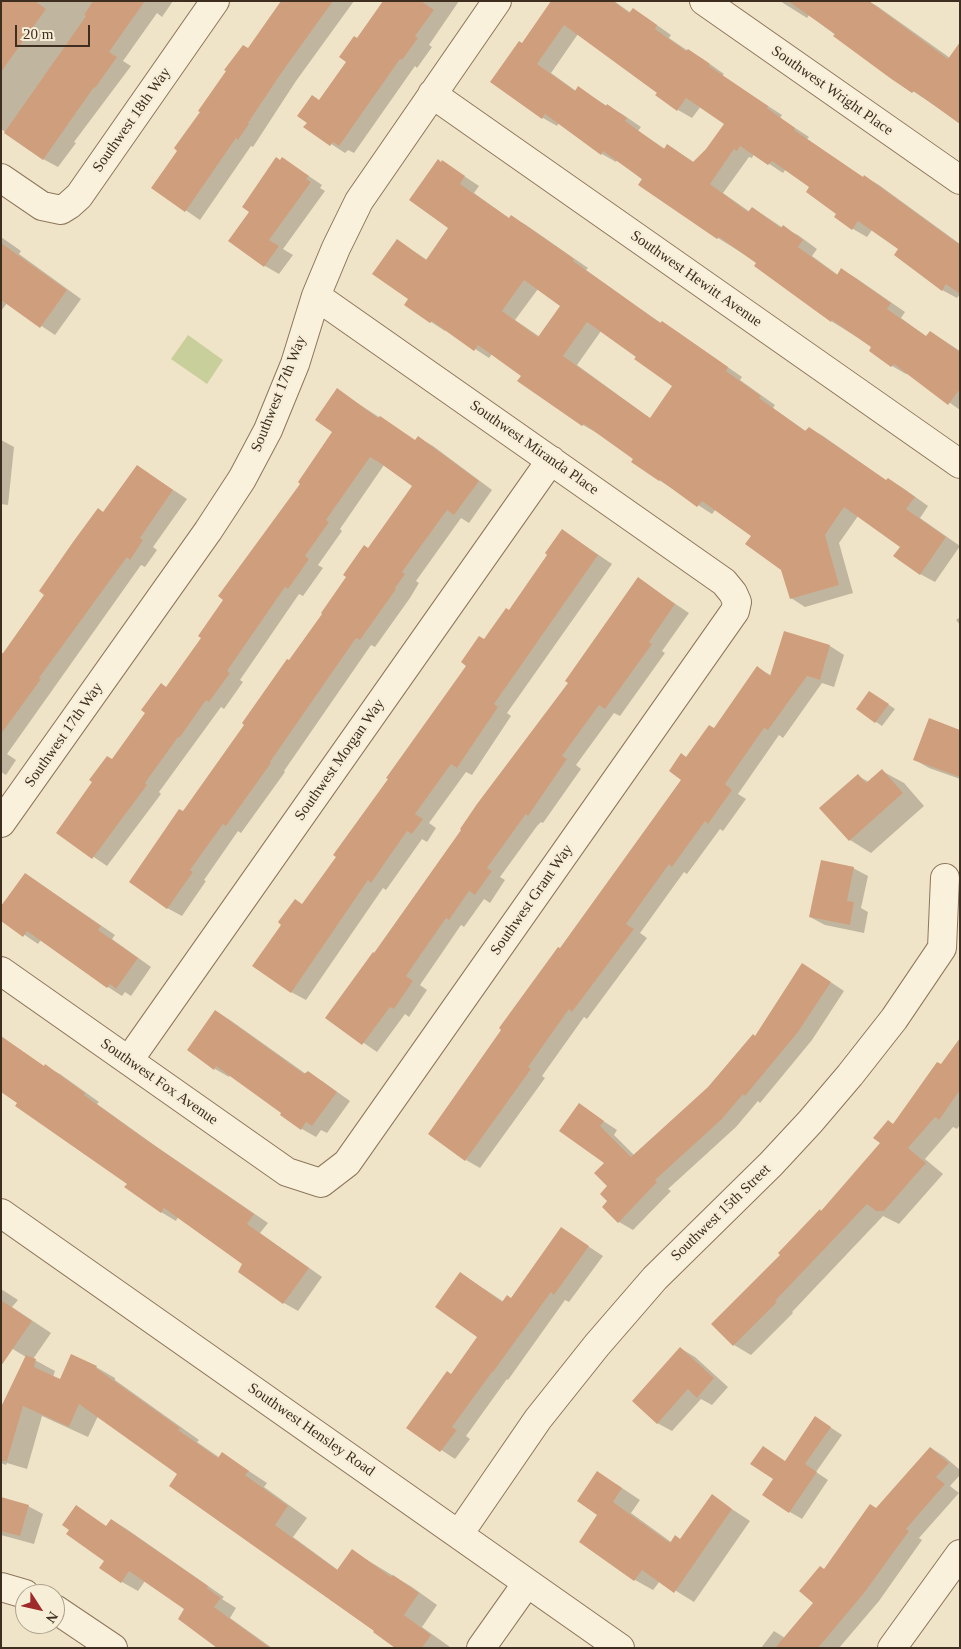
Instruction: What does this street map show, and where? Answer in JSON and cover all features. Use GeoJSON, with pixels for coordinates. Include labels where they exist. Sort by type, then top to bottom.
{"type":"FeatureCollection","features":[{"type":"Feature","properties":{"kind":"street","name":"Southwest 18th Way"},"geometry":{"type":"LineString","coordinates":[[1,178],[42,206],[61,210],[79,196],[215,1]]}},
{"type":"Feature","properties":{"kind":"street","name":"Southwest 17th Way"},"geometry":{"type":"LineString","coordinates":[[1,823],[208,531],[242,479],[268,430],[295,364],[316,296],[336,248],[359,201],[497,1]]}},
{"type":"Feature","properties":{"kind":"street","name":"Southwest Wright Place"},"geometry":{"type":"LineString","coordinates":[[704,1],[960,180]]}},
{"type":"Feature","properties":{"kind":"street","name":"Southwest Hewitt Avenue"},"geometry":{"type":"LineString","coordinates":[[432,94],[960,464]]}},
{"type":"Feature","properties":{"kind":"street","name":"Southwest Miranda Place"},"geometry":{"type":"LineString","coordinates":[[316,296],[724,582],[733,593],[737,602],[735,611]]}},
{"type":"Feature","properties":{"kind":"street","name":"Southwest Morgan Way"},"geometry":{"type":"LineString","coordinates":[[129,1060],[551,460]]}},
{"type":"Feature","properties":{"kind":"street","name":"Southwest Grant Way"},"geometry":{"type":"LineString","coordinates":[[322,1183],[347,1163],[735,611]]}},
{"type":"Feature","properties":{"kind":"street","name":"Southwest 15th Street"},"geometry":{"type":"LineString","coordinates":[[459,1534],[538,1419],[597,1344],[655,1278],[771,1164],[810,1122],[894,1019],[942,948],[945,878]]}},
{"type":"Feature","properties":{"kind":"street","name":"Southwest Fox Avenue"},"geometry":{"type":"LineString","coordinates":[[1,971],[287,1172],[322,1183]]}},
{"type":"Feature","properties":{"kind":"street","name":"Southwest Hensley Road"},"geometry":{"type":"LineString","coordinates":[[1,1213],[620,1648]]}},
{"type":"Feature","properties":{"kind":"street"},"geometry":{"type":"LineString","coordinates":[[892,1648],[960,1554]]}},
{"type":"Feature","properties":{"kind":"street"},"geometry":{"type":"LineString","coordinates":[[481,1648],[527,1583]]}},
{"type":"Feature","properties":{"kind":"street"},"geometry":{"type":"LineString","coordinates":[[1,1587],[15,1591]]}},
{"type":"Feature","properties":{"kind":"street"},"geometry":{"type":"LineString","coordinates":[[65,1616],[112,1648]]}},
{"type":"Feature","properties":{"kind":"green space"},"geometry":{"type":"Polygon","coordinates":[[[188,335],[223,360],[207,384],[171,359],[188,335]]]}},
{"type":"Feature","properties":{"kind":"building"},"geometry":{"type":"Polygon","coordinates":[[[1,1],[35,1],[46,9],[1,72],[1,1]]]}},
{"type":"Feature","properties":{"kind":"building"},"geometry":{"type":"Polygon","coordinates":[[[93,1],[145,1],[109,52],[117,57],[43,160],[4,133],[86,16],[84,15],[93,1]]]}},
{"type":"Feature","properties":{"kind":"building"},"geometry":{"type":"Polygon","coordinates":[[[281,1],[333,1],[282,72],[238,140],[236,138],[185,212],[151,188],[177,151],[174,148],[200,112],[198,111],[226,71],[224,70],[243,45],[248,48],[281,1]]]}},
{"type":"Feature","properties":{"kind":"building"},"geometry":{"type":"Polygon","coordinates":[[[383,1],[421,1],[434,10],[415,36],[418,38],[402,60],[400,59],[339,146],[333,142],[330,146],[303,127],[307,123],[297,116],[312,95],[319,100],[346,62],[339,57],[354,36],[357,38],[383,1]]]}},
{"type":"Feature","properties":{"kind":"building"},"geometry":{"type":"Polygon","coordinates":[[[551,1],[613,1],[629,13],[633,8],[657,25],[655,29],[686,51],[688,49],[710,64],[709,66],[768,106],[767,108],[795,128],[794,130],[863,177],[864,175],[960,245],[960,294],[946,284],[942,291],[894,255],[898,249],[858,221],[852,230],[834,217],[836,214],[806,192],[809,187],[772,161],[768,165],[740,146],[737,151],[734,149],[710,184],[748,212],[752,207],[781,228],[783,225],[803,240],[798,247],[837,275],[841,268],[891,303],[887,309],[926,336],[930,331],[960,352],[960,389],[948,405],[894,364],[891,367],[869,351],[871,347],[832,320],[831,322],[754,266],[756,263],[638,185],[642,179],[603,151],[601,155],[545,114],[542,119],[490,82],[519,41],[522,43],[551,1]],[[564,25],[537,64],[575,91],[578,86],[606,106],[607,104],[627,118],[625,121],[664,149],[667,144],[693,162],[706,149],[724,124],[686,98],[677,111],[655,95],[657,93],[564,25]]]}},
{"type":"Feature","properties":{"kind":"building"},"geometry":{"type":"Polygon","coordinates":[[[788,1],[869,1],[948,59],[960,42],[960,124],[914,91],[912,93],[890,78],[833,36],[835,34],[788,1]]]}},
{"type":"Feature","properties":{"kind":"building"},"geometry":{"type":"Polygon","coordinates":[[[276,157],[280,160],[282,157],[309,176],[306,179],[311,182],[269,240],[279,246],[264,267],[228,241],[249,212],[242,207],[276,157]]]}},
{"type":"Feature","properties":{"kind":"building"},"geometry":{"type":"Polygon","coordinates":[[[438,159],[441,162],[442,160],[465,176],[460,184],[509,218],[511,215],[660,323],[662,321],[728,367],[726,371],[761,396],[759,398],[805,431],[809,427],[886,480],[888,478],[915,497],[906,509],[946,537],[920,575],[893,556],[900,547],[844,507],[825,535],[839,585],[790,599],[781,570],[745,544],[751,536],[702,501],[697,507],[631,462],[633,459],[584,424],[582,426],[517,381],[521,376],[478,345],[474,351],[432,321],[430,323],[404,305],[408,299],[372,274],[397,239],[426,260],[448,228],[409,200],[438,159]],[[524,280],[502,311],[538,337],[560,306],[524,280]],[[587,322],[563,356],[650,418],[672,386],[634,359],[636,357],[587,322]]]}},
{"type":"Feature","properties":{"kind":"building"},"geometry":{"type":"Polygon","coordinates":[[[1,243],[67,290],[40,328],[1,300],[1,243]]]}},
{"type":"Feature","properties":{"kind":"building"},"geometry":{"type":"Polygon","coordinates":[[[337,388],[378,418],[380,416],[415,440],[418,436],[479,481],[454,515],[447,510],[402,572],[405,574],[396,589],[360,640],[356,638],[226,826],[223,824],[190,870],[193,872],[167,909],[129,882],[179,809],[183,811],[244,725],[242,723],[287,659],[289,660],[322,614],[346,577],[343,575],[364,545],[368,548],[412,486],[380,463],[370,457],[326,520],[329,522],[305,556],[309,559],[288,589],[285,587],[227,671],[230,673],[209,702],[206,700],[180,737],[178,737],[145,783],[147,785],[92,859],[56,833],[92,782],[89,780],[107,756],[112,759],[145,713],[141,710],[161,683],[166,687],[201,638],[198,636],[223,600],[218,596],[300,484],[298,482],[332,432],[315,420],[337,388]]]}},
{"type":"Feature","properties":{"kind":"building"},"geometry":{"type":"Polygon","coordinates":[[[137,465],[173,490],[140,538],[143,540],[130,560],[127,557],[39,678],[41,679],[1,734],[1,656],[44,595],[39,591],[73,542],[98,508],[103,512],[137,465]]]}},
{"type":"Feature","properties":{"kind":"building"},"geometry":{"type":"Polygon","coordinates":[[[562,529],[598,555],[494,704],[498,707],[457,768],[451,764],[415,814],[423,819],[412,834],[407,831],[371,883],[368,880],[291,993],[252,966],[281,925],[278,922],[295,899],[302,904],[336,857],[333,855],[466,666],[461,662],[479,636],[484,639],[506,608],[509,610],[547,555],[545,553],[562,529]]]}},
{"type":"Feature","properties":{"kind":"building"},"geometry":{"type":"Polygon","coordinates":[[[638,577],[675,604],[649,642],[652,644],[605,709],[599,705],[562,756],[567,759],[528,816],[526,814],[487,868],[492,871],[475,895],[469,891],[449,920],[446,918],[406,976],[413,981],[394,1009],[390,1007],[362,1045],[325,1018],[374,953],[461,830],[477,804],[568,683],[565,681],[638,577]]]}},
{"type":"Feature","properties":{"kind":"building"},"geometry":{"type":"Polygon","coordinates":[[[784,631],[830,645],[820,680],[807,676],[768,730],[764,728],[725,784],[732,790],[708,824],[705,821],[672,867],[669,864],[626,924],[634,929],[572,1012],[569,1009],[528,1067],[531,1069],[465,1161],[428,1134],[501,1030],[499,1028],[558,947],[560,948],[681,780],[669,771],[681,753],[686,757],[709,725],[714,728],[757,666],[770,676],[784,631]]]}},
{"type":"Feature","properties":{"kind":"building"},"geometry":{"type":"Polygon","coordinates":[[[869,691],[889,704],[875,723],[856,709],[869,691]]]}},
{"type":"Feature","properties":{"kind":"building"},"geometry":{"type":"Polygon","coordinates":[[[929,718],[960,730],[960,777],[913,760],[929,718]]]}},
{"type":"Feature","properties":{"kind":"building"},"geometry":{"type":"Polygon","coordinates":[[[882,769],[903,793],[849,841],[819,808],[858,774],[866,783],[882,769]]]}},
{"type":"Feature","properties":{"kind":"building"},"geometry":{"type":"Polygon","coordinates":[[[821,860],[854,867],[847,901],[854,902],[850,925],[809,917],[821,860]]]}},
{"type":"Feature","properties":{"kind":"building"},"geometry":{"type":"Polygon","coordinates":[[[25,873],[101,926],[98,930],[138,958],[116,989],[110,984],[107,988],[27,931],[23,937],[1,921],[1,906],[25,873]]]}},
{"type":"Feature","properties":{"kind":"building"},"geometry":{"type":"Polygon","coordinates":[[[802,963],[831,982],[798,1032],[745,1096],[743,1094],[722,1119],[655,1180],[657,1182],[618,1223],[602,1207],[607,1201],[600,1194],[607,1186],[594,1173],[604,1163],[559,1131],[579,1103],[604,1121],[600,1126],[631,1157],[708,1087],[753,1034],[755,1036],[802,963]]]}},
{"type":"Feature","properties":{"kind":"building"},"geometry":{"type":"Polygon","coordinates":[[[215,1010],[304,1074],[308,1071],[337,1092],[312,1126],[306,1122],[301,1130],[280,1115],[281,1113],[216,1066],[214,1070],[187,1050],[215,1010]]]}},
{"type":"Feature","properties":{"kind":"building"},"geometry":{"type":"Polygon","coordinates":[[[1,1036],[44,1066],[45,1064],[142,1137],[254,1214],[247,1224],[309,1268],[283,1304],[238,1272],[242,1264],[164,1208],[161,1213],[124,1187],[127,1184],[15,1106],[17,1103],[1,1092],[1,1036]]]}},
{"type":"Feature","properties":{"kind":"building"},"geometry":{"type":"Polygon","coordinates":[[[960,1038],[960,1090],[939,1120],[935,1117],[908,1148],[926,1163],[884,1211],[876,1211],[867,1204],[775,1301],[777,1302],[733,1346],[711,1324],[780,1255],[778,1253],[820,1209],[821,1211],[880,1143],[873,1138],[888,1120],[893,1124],[937,1062],[941,1064],[960,1038]]]}},
{"type":"Feature","properties":{"kind":"building"},"geometry":{"type":"Polygon","coordinates":[[[561,1227],[589,1246],[554,1295],[551,1292],[452,1427],[457,1430],[440,1452],[406,1428],[447,1371],[451,1374],[477,1337],[435,1307],[460,1272],[502,1302],[507,1295],[511,1298],[561,1227]]]}},
{"type":"Feature","properties":{"kind":"building"},"geometry":{"type":"Polygon","coordinates":[[[1,1300],[32,1321],[1,1366],[1,1300]]]}},
{"type":"Feature","properties":{"kind":"building"},"geometry":{"type":"Polygon","coordinates":[[[680,1347],[714,1378],[697,1398],[688,1389],[657,1424],[632,1401],[680,1347]]]}},
{"type":"Feature","properties":{"kind":"building"},"geometry":{"type":"Polygon","coordinates":[[[71,1354],[97,1366],[96,1368],[180,1428],[178,1430],[218,1458],[222,1452],[249,1471],[245,1475],[288,1506],[275,1525],[337,1570],[352,1549],[391,1577],[393,1575],[419,1593],[404,1615],[431,1635],[422,1648],[395,1648],[374,1631],[169,1486],[177,1474],[79,1404],[69,1427],[23,1406],[7,1461],[1,1461],[1,1407],[26,1355],[36,1359],[34,1367],[60,1379],[71,1354]]]}},
{"type":"Feature","properties":{"kind":"building"},"geometry":{"type":"Polygon","coordinates":[[[815,1416],[831,1427],[805,1464],[817,1472],[789,1513],[762,1495],[773,1479],[750,1464],[763,1446],[785,1461],[815,1416]]]}},
{"type":"Feature","properties":{"kind":"building"},"geometry":{"type":"Polygon","coordinates":[[[930,1447],[949,1463],[936,1477],[945,1484],[906,1529],[909,1531],[864,1593],[818,1648],[775,1648],[813,1603],[799,1591],[820,1566],[824,1569],[870,1504],[876,1508],[930,1447]]]}},
{"type":"Feature","properties":{"kind":"building"},"geometry":{"type":"Polygon","coordinates":[[[597,1471],[622,1488],[613,1502],[670,1543],[675,1535],[680,1539],[712,1494],[732,1509],[674,1593],[642,1570],[634,1581],[579,1542],[597,1515],[577,1501],[597,1471]]]}},
{"type":"Feature","properties":{"kind":"building"},"geometry":{"type":"Polygon","coordinates":[[[1,1497],[29,1505],[20,1536],[1,1531],[1,1497]]]}},
{"type":"Feature","properties":{"kind":"building"},"geometry":{"type":"Polygon","coordinates":[[[76,1505],[106,1526],[111,1519],[208,1586],[207,1588],[221,1598],[214,1607],[270,1648],[217,1648],[178,1619],[184,1609],[129,1571],[121,1583],[99,1568],[104,1561],[66,1534],[69,1530],[62,1525],[76,1505]]]}}]}
